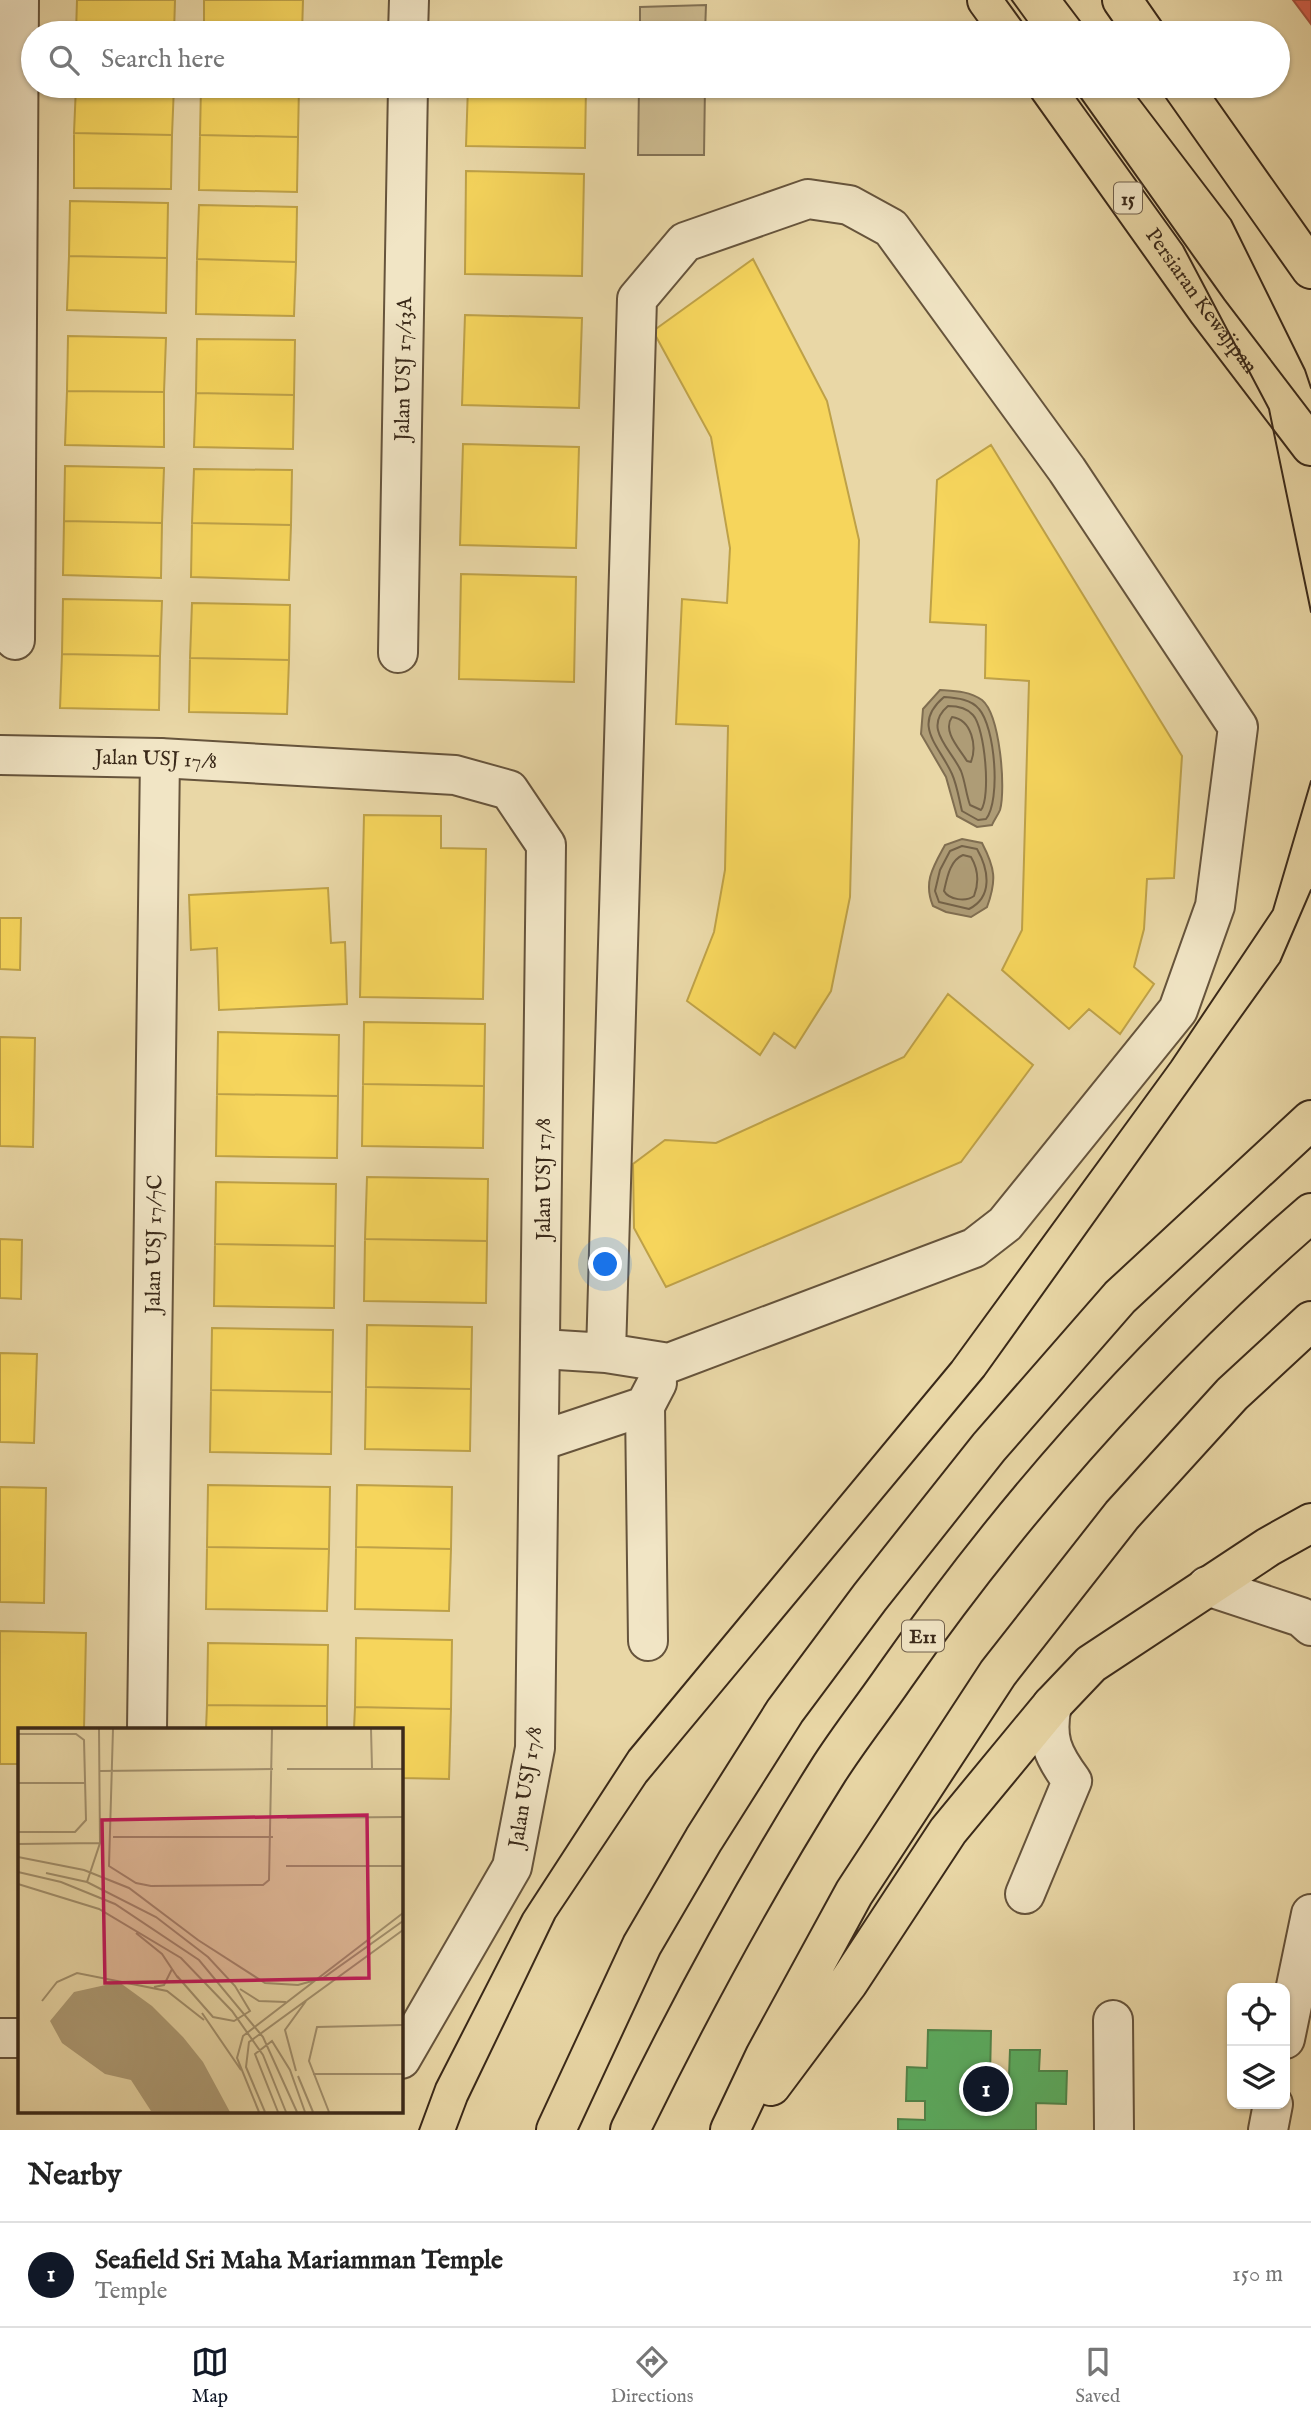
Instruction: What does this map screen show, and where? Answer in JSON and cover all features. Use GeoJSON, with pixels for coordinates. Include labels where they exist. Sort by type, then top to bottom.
{"type":"FeatureCollection","features":[{"type":"Feature","properties":{"kind":"main road"},"geometry":{"type":"LineString","coordinates":[[987,0],[1002,21]]}},
{"type":"Feature","properties":{"kind":"main road"},"geometry":{"type":"LineString","coordinates":[[1122,0],[1137,21]]}},
{"type":"Feature","properties":{"kind":"main road","name":"Persiaran Kewajipan"},"geometry":{"type":"LineString","coordinates":[[1057,98],[1208,311],[1311,446]]}},
{"type":"Feature","properties":{"kind":"main road"},"geometry":{"type":"LineString","coordinates":[[1190,98],[1311,270]]}},
{"type":"Feature","properties":{"kind":"main road"},"geometry":{"type":"LineString","coordinates":[[556,2130],[642,1945],[704,1839],[785,1711],[870,1597],[989,1447],[1120,1297],[1311,1120]]}},
{"type":"Feature","properties":{"kind":"main road","name":"E11"},"geometry":{"type":"LineString","coordinates":[[630,2130],[678,2032],[753,1897],[830,1769],[926,1632],[1013,1519],[1144,1370],[1311,1213]]}},
{"type":"Feature","properties":{"kind":"main road"},"geometry":{"type":"LineString","coordinates":[[730,2130],[765,2056],[854,1893],[998,1673],[1122,1515],[1232,1394],[1311,1321]]}},
{"type":"Feature","properties":{"kind":"main road"},"geometry":{"type":"LineString","coordinates":[[1268,1547],[1311,1509]]}},
{"type":"Feature","properties":{"kind":"main road"},"geometry":{"type":"LineString","coordinates":[[738,2130],[848,1983],[948,1831],[1052,1705],[1091,1664],[1268,1547],[1311,1523]]}},
{"type":"Feature","properties":{"kind":"street"},"geometry":{"type":"LineString","coordinates":[[15,640],[19,0]]}},
{"type":"Feature","properties":{"kind":"street"},"geometry":{"type":"LineString","coordinates":[[408,21],[409,0]]}},
{"type":"Feature","properties":{"kind":"street","name":"Jalan USJ 17/13A"},"geometry":{"type":"LineString","coordinates":[[398,653],[408,98]]}},
{"type":"Feature","properties":{"kind":"street"},"geometry":{"type":"LineString","coordinates":[[542,1349],[606,1353],[669,1363],[974,1248],[1005,1224],[1178,1010],[1215,906],[1238,727],[1067,470],[891,228],[849,205],[808,199],[685,242],[637,299],[606,1353]]}},
{"type":"Feature","properties":{"kind":"street","name":"Jalan USJ 17/8"},"geometry":{"type":"LineString","coordinates":[[0,755],[160,758],[455,775],[509,790],[546,845],[542,1349],[535,1748],[512,1867],[402,2057]]}},
{"type":"Feature","properties":{"kind":"street","name":"Jalan USJ 17/7C"},"geometry":{"type":"LineString","coordinates":[[147,1728],[160,758]]}},
{"type":"Feature","properties":{"kind":"street"},"geometry":{"type":"LineString","coordinates":[[648,1641],[645,1406],[669,1363]]}},
{"type":"Feature","properties":{"kind":"street"},"geometry":{"type":"LineString","coordinates":[[540,1441],[645,1406]]}},
{"type":"Feature","properties":{"kind":"street"},"geometry":{"type":"LineString","coordinates":[[1208,1586],[1301,1617],[1311,1626]]}},
{"type":"Feature","properties":{"kind":"street"},"geometry":{"type":"LineString","coordinates":[[1025,1894],[1072,1781],[1056,1760],[1050,1742],[1048,1723],[1052,1705]]}},
{"type":"Feature","properties":{"kind":"street"},"geometry":{"type":"LineString","coordinates":[[1005,1762],[1040,1757],[1056,1760]]}},
{"type":"Feature","properties":{"kind":"street"},"geometry":{"type":"LineString","coordinates":[[1290,2015],[1311,1914]]}},
{"type":"Feature","properties":{"kind":"street"},"geometry":{"type":"LineString","coordinates":[[1113,2020],[1114,2130]]}},
{"type":"Feature","properties":{"kind":"street"},"geometry":{"type":"LineString","coordinates":[[0,2038],[18,2038]]}},
{"type":"Feature","properties":{"kind":"street"},"geometry":{"type":"LineString","coordinates":[[1268,2130],[1272,2109]]}},
{"type":"Feature","properties":{"kind":"shaded area"},"geometry":{"type":"Polygon","coordinates":[[[706,5],[705,21],[640,21],[640,7],[706,5]]]}},
{"type":"Feature","properties":{"kind":"shaded area"},"geometry":{"type":"Polygon","coordinates":[[[639,98],[705,98],[704,155],[638,155],[639,98]]]}},
{"type":"Feature","properties":{"kind":"water"},"geometry":{"type":"Polygon","coordinates":[[[940,690],[962,692],[977,697],[988,708],[993,720],[1002,769],[1002,800],[992,825],[977,827],[957,816],[946,777],[921,734],[923,709],[940,690]]]}},
{"type":"Feature","properties":{"kind":"water"},"geometry":{"type":"Polygon","coordinates":[[[962,839],[982,843],[993,874],[987,907],[971,917],[946,912],[933,906],[929,889],[933,868],[945,845],[962,839]]]}},
{"type":"Feature","properties":{"kind":"building: Homes"},"geometry":{"type":"Polygon","coordinates":[[[77,0],[175,0],[174,21],[76,21],[77,0]]]}},
{"type":"Feature","properties":{"kind":"building: Homes"},"geometry":{"type":"Polygon","coordinates":[[[204,0],[303,0],[302,21],[204,21],[204,0]]]}},
{"type":"Feature","properties":{"kind":"building: Homes"},"geometry":{"type":"Polygon","coordinates":[[[75,98],[174,98],[172,135],[74,133],[75,98]]]}},
{"type":"Feature","properties":{"kind":"building: Homes"},"geometry":{"type":"Polygon","coordinates":[[[201,98],[299,98],[298,137],[200,135],[201,98]]]}},
{"type":"Feature","properties":{"kind":"building: Homes"},"geometry":{"type":"Polygon","coordinates":[[[468,98],[586,98],[585,148],[466,146],[468,98]]]}},
{"type":"Feature","properties":{"kind":"building: Homes"},"geometry":{"type":"Polygon","coordinates":[[[74,133],[172,135],[171,189],[74,188],[74,133]]]}},
{"type":"Feature","properties":{"kind":"building: Homes"},"geometry":{"type":"Polygon","coordinates":[[[200,135],[298,137],[297,192],[199,190],[200,135]]]}},
{"type":"Feature","properties":{"kind":"building: Homes"},"geometry":{"type":"Polygon","coordinates":[[[466,171],[584,174],[582,276],[465,274],[466,171]]]}},
{"type":"Feature","properties":{"kind":"building: Homes"},"geometry":{"type":"Polygon","coordinates":[[[70,201],[168,203],[167,258],[69,256],[70,201]]]}},
{"type":"Feature","properties":{"kind":"building: Homes"},"geometry":{"type":"Polygon","coordinates":[[[199,205],[297,207],[296,262],[197,259],[199,205]]]}},
{"type":"Feature","properties":{"kind":"building: Homes"},"geometry":{"type":"Polygon","coordinates":[[[69,256],[167,258],[166,313],[67,310],[69,256]]]}},
{"type":"Feature","properties":{"kind":"building: Homes"},"geometry":{"type":"Polygon","coordinates":[[[197,259],[296,262],[294,316],[196,314],[197,259]]]}},
{"type":"Feature","properties":{"kind":"building: Homes"},"geometry":{"type":"Polygon","coordinates":[[[753,259],[827,401],[859,540],[850,897],[831,991],[795,1048],[774,1033],[760,1055],[687,1001],[714,932],[725,870],[728,726],[676,724],[682,599],[727,603],[730,548],[711,437],[653,331],[753,259]]]}},
{"type":"Feature","properties":{"kind":"building: Homes"},"geometry":{"type":"Polygon","coordinates":[[[465,315],[582,318],[579,408],[462,405],[465,315]]]}},
{"type":"Feature","properties":{"kind":"building: Homes"},"geometry":{"type":"Polygon","coordinates":[[[68,336],[166,338],[164,392],[67,391],[68,336]]]}},
{"type":"Feature","properties":{"kind":"building: Homes"},"geometry":{"type":"Polygon","coordinates":[[[197,339],[295,340],[294,395],[196,393],[197,339]]]}},
{"type":"Feature","properties":{"kind":"building: Homes"},"geometry":{"type":"Polygon","coordinates":[[[67,391],[164,392],[164,447],[65,445],[67,391]]]}},
{"type":"Feature","properties":{"kind":"building: Homes"},"geometry":{"type":"Polygon","coordinates":[[[196,393],[294,395],[293,449],[194,447],[196,393]]]}},
{"type":"Feature","properties":{"kind":"building: Homes"},"geometry":{"type":"Polygon","coordinates":[[[463,444],[579,447],[576,548],[460,545],[463,444]]]}},
{"type":"Feature","properties":{"kind":"building: Homes"},"geometry":{"type":"Polygon","coordinates":[[[991,445],[1182,756],[1174,878],[1147,879],[1144,929],[1134,967],[1154,984],[1120,1034],[1089,1009],[1069,1029],[1002,970],[1022,930],[1029,681],[985,678],[986,625],[930,622],[937,480],[991,445]]]}},
{"type":"Feature","properties":{"kind":"building: Homes"},"geometry":{"type":"Polygon","coordinates":[[[65,466],[164,468],[162,523],[64,521],[65,466]]]}},
{"type":"Feature","properties":{"kind":"building: Homes"},"geometry":{"type":"Polygon","coordinates":[[[194,469],[292,470],[291,525],[192,523],[194,469]]]}},
{"type":"Feature","properties":{"kind":"building: Homes"},"geometry":{"type":"Polygon","coordinates":[[[64,521],[162,523],[161,578],[63,575],[64,521]]]}},
{"type":"Feature","properties":{"kind":"building: Homes"},"geometry":{"type":"Polygon","coordinates":[[[192,523],[291,525],[289,580],[191,577],[192,523]]]}},
{"type":"Feature","properties":{"kind":"building: Homes"},"geometry":{"type":"Polygon","coordinates":[[[461,574],[576,577],[574,682],[459,679],[461,574]]]}},
{"type":"Feature","properties":{"kind":"building: Homes"},"geometry":{"type":"Polygon","coordinates":[[[63,599],[162,601],[160,656],[62,654],[63,599]]]}},
{"type":"Feature","properties":{"kind":"building: Homes"},"geometry":{"type":"Polygon","coordinates":[[[192,603],[290,605],[289,660],[190,658],[192,603]]]}},
{"type":"Feature","properties":{"kind":"building: Homes"},"geometry":{"type":"Polygon","coordinates":[[[62,654],[160,656],[159,710],[60,708],[62,654]]]}},
{"type":"Feature","properties":{"kind":"building: Homes"},"geometry":{"type":"Polygon","coordinates":[[[190,658],[289,660],[287,714],[189,712],[190,658]]]}},
{"type":"Feature","properties":{"kind":"building: Homes"},"geometry":{"type":"Polygon","coordinates":[[[364,815],[441,816],[441,848],[486,849],[483,999],[360,997],[364,815]]]}},
{"type":"Feature","properties":{"kind":"building: Homes"},"geometry":{"type":"Polygon","coordinates":[[[328,888],[331,943],[345,942],[347,1004],[219,1010],[217,948],[191,950],[189,895],[328,888]]]}},
{"type":"Feature","properties":{"kind":"building: Homes"},"geometry":{"type":"Polygon","coordinates":[[[0,918],[21,918],[20,970],[0,969],[0,918]]]}},
{"type":"Feature","properties":{"kind":"building: Homes"},"geometry":{"type":"Polygon","coordinates":[[[948,994],[1033,1065],[961,1162],[666,1287],[634,1228],[633,1164],[665,1140],[716,1143],[904,1057],[948,994]]]}},
{"type":"Feature","properties":{"kind":"building: Homes"},"geometry":{"type":"Polygon","coordinates":[[[364,1022],[485,1024],[484,1086],[363,1084],[364,1022]]]}},
{"type":"Feature","properties":{"kind":"building: Homes"},"geometry":{"type":"Polygon","coordinates":[[[218,1032],[339,1035],[338,1096],[217,1094],[218,1032]]]}},
{"type":"Feature","properties":{"kind":"building: Homes"},"geometry":{"type":"Polygon","coordinates":[[[0,1037],[35,1038],[33,1147],[0,1146],[0,1037]]]}},
{"type":"Feature","properties":{"kind":"building: Homes"},"geometry":{"type":"Polygon","coordinates":[[[363,1084],[484,1086],[483,1148],[362,1146],[363,1084]]]}},
{"type":"Feature","properties":{"kind":"building: Homes"},"geometry":{"type":"Polygon","coordinates":[[[217,1094],[338,1096],[337,1158],[216,1156],[217,1094]]]}},
{"type":"Feature","properties":{"kind":"building: Homes"},"geometry":{"type":"Polygon","coordinates":[[[367,1177],[488,1179],[487,1241],[365,1239],[367,1177]]]}},
{"type":"Feature","properties":{"kind":"building: Homes"},"geometry":{"type":"Polygon","coordinates":[[[216,1182],[336,1184],[335,1246],[215,1244],[216,1182]]]}},
{"type":"Feature","properties":{"kind":"building: Homes"},"geometry":{"type":"Polygon","coordinates":[[[0,1239],[22,1240],[21,1299],[0,1298],[0,1239]]]}},
{"type":"Feature","properties":{"kind":"building: Homes"},"geometry":{"type":"Polygon","coordinates":[[[365,1239],[487,1241],[486,1303],[364,1301],[365,1239]]]}},
{"type":"Feature","properties":{"kind":"building: Homes"},"geometry":{"type":"Polygon","coordinates":[[[215,1244],[335,1246],[334,1308],[214,1306],[215,1244]]]}},
{"type":"Feature","properties":{"kind":"building: Homes"},"geometry":{"type":"Polygon","coordinates":[[[367,1325],[472,1327],[471,1389],[366,1387],[367,1325]]]}},
{"type":"Feature","properties":{"kind":"building: Homes"},"geometry":{"type":"Polygon","coordinates":[[[212,1328],[333,1330],[332,1392],[211,1390],[212,1328]]]}},
{"type":"Feature","properties":{"kind":"building: Homes"},"geometry":{"type":"Polygon","coordinates":[[[0,1353],[37,1354],[34,1443],[0,1442],[0,1353]]]}},
{"type":"Feature","properties":{"kind":"building: Homes"},"geometry":{"type":"Polygon","coordinates":[[[366,1387],[471,1389],[470,1451],[365,1449],[366,1387]]]}},
{"type":"Feature","properties":{"kind":"building: Homes"},"geometry":{"type":"Polygon","coordinates":[[[211,1390],[332,1392],[331,1454],[210,1452],[211,1390]]]}},
{"type":"Feature","properties":{"kind":"building: Homes"},"geometry":{"type":"Polygon","coordinates":[[[208,1485],[330,1487],[329,1549],[207,1547],[208,1485]]]}},
{"type":"Feature","properties":{"kind":"building: Homes"},"geometry":{"type":"Polygon","coordinates":[[[357,1485],[452,1487],[451,1549],[356,1547],[357,1485]]]}},
{"type":"Feature","properties":{"kind":"building: Homes"},"geometry":{"type":"Polygon","coordinates":[[[0,1487],[46,1488],[44,1603],[0,1602],[0,1487]]]}},
{"type":"Feature","properties":{"kind":"building: Homes"},"geometry":{"type":"Polygon","coordinates":[[[207,1547],[329,1549],[327,1611],[206,1609],[207,1547]]]}},
{"type":"Feature","properties":{"kind":"building: Homes"},"geometry":{"type":"Polygon","coordinates":[[[356,1547],[451,1549],[449,1611],[355,1609],[356,1547]]]}},
{"type":"Feature","properties":{"kind":"building: Homes"},"geometry":{"type":"Polygon","coordinates":[[[0,1631],[86,1633],[84,1728],[18,1728],[18,1764],[0,1764],[0,1631]]]}},
{"type":"Feature","properties":{"kind":"building: Homes"},"geometry":{"type":"Polygon","coordinates":[[[356,1638],[452,1640],[451,1709],[355,1707],[356,1638]]]}},
{"type":"Feature","properties":{"kind":"building: Homes"},"geometry":{"type":"Polygon","coordinates":[[[208,1643],[328,1645],[327,1706],[207,1705],[208,1643]]]}},
{"type":"Feature","properties":{"kind":"building: Homes"},"geometry":{"type":"Polygon","coordinates":[[[207,1705],[327,1706],[327,1728],[206,1728],[207,1705]]]}},
{"type":"Feature","properties":{"kind":"building: Homes"},"geometry":{"type":"Polygon","coordinates":[[[355,1707],[451,1709],[449,1779],[402,1778],[402,1728],[354,1728],[355,1707]]]}},
{"type":"Feature","properties":{"kind":"building: Shops"},"geometry":{"type":"Polygon","coordinates":[[[1293,0],[1311,0],[1311,24],[1293,0]]]}},
{"type":"Feature","properties":{"kind":"building: Public"},"geometry":{"type":"Polygon","coordinates":[[[928,2030],[991,2031],[990,2077],[1009,2077],[1010,2050],[1040,2050],[1039,2071],[1067,2071],[1066,2104],[1036,2103],[1036,2130],[898,2130],[898,2119],[925,2120],[925,2101],[906,2101],[907,2067],[927,2068],[928,2030]]]}},
{"type":"Feature","properties":{"kind":"tram line"},"geometry":{"type":"LineString","coordinates":[[1006,0],[1021,21]]}},
{"type":"Feature","properties":{"kind":"tram line"},"geometry":{"type":"LineString","coordinates":[[1064,0],[1080,21]]}},
{"type":"Feature","properties":{"kind":"tram line"},"geometry":{"type":"LineString","coordinates":[[1077,98],[1183,246],[1269,409],[1311,612]]}},
{"type":"Feature","properties":{"kind":"tram line"},"geometry":{"type":"LineString","coordinates":[[1138,98],[1231,220],[1305,370],[1311,388]]}},
{"type":"Feature","properties":{"kind":"tram line"},"geometry":{"type":"LineString","coordinates":[[419,2130],[436,2084],[523,1914],[629,1751],[952,1362],[1171,1062],[1273,910],[1311,781]]}},
{"type":"Feature","properties":{"kind":"tram line"},"geometry":{"type":"LineString","coordinates":[[456,2130],[467,2101],[555,1918],[646,1782],[984,1376],[1280,962],[1311,890]]}},
{"type":"Feature","properties":{"kind":"place","name":"Seafield Sri Maha Mariamman Temple"},"geometry":{"type":"Point","coordinates":[986,2089]}}]}
